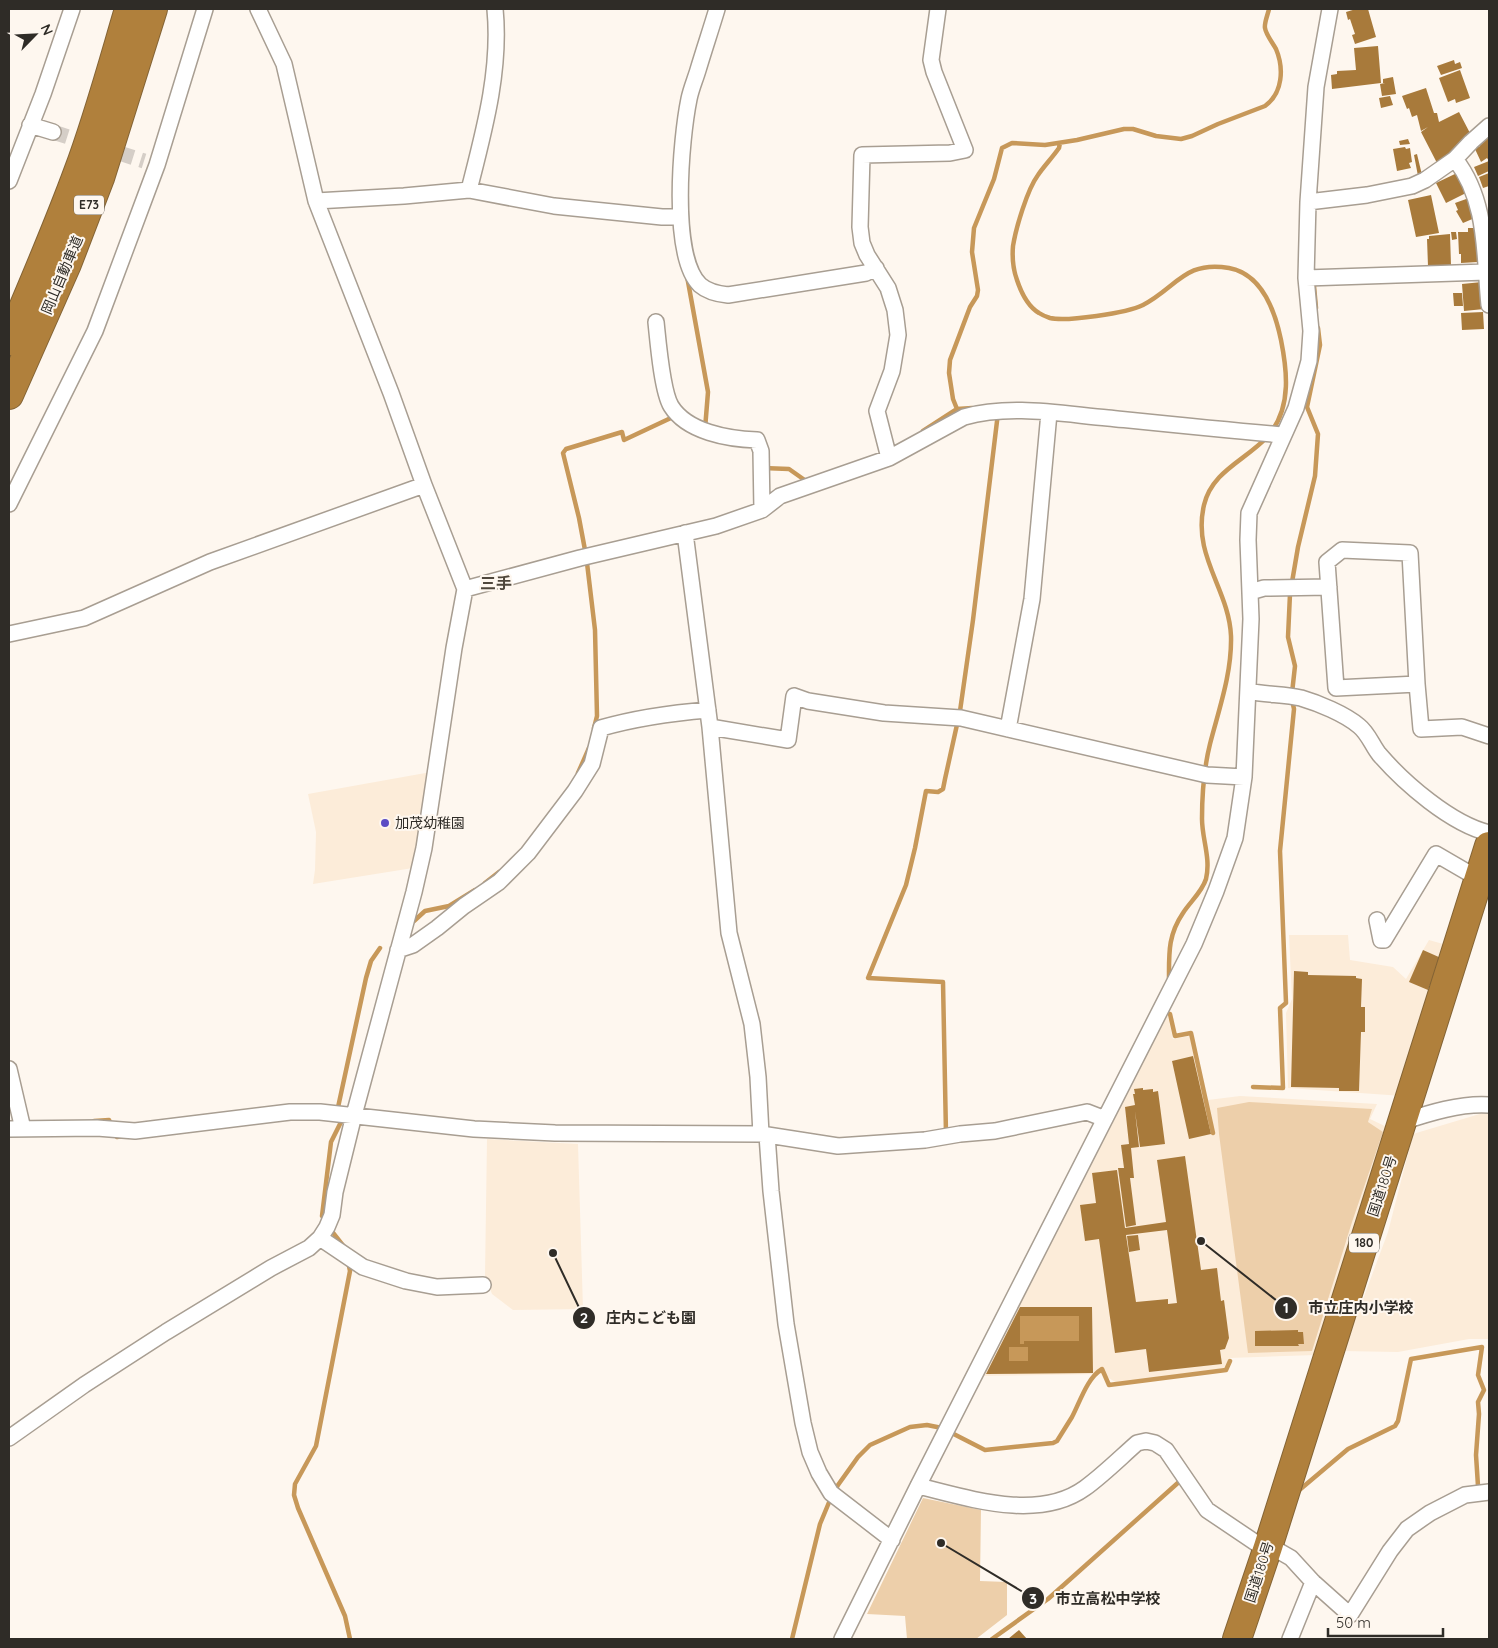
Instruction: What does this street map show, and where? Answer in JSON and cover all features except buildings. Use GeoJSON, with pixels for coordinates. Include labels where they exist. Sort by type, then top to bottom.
{"type":"FeatureCollection","features":[{"type":"Feature","properties":{"kind":"highway","name":"岡山自動車道"},"geometry":{"type":"LineString","coordinates":[[9,341],[78,170],[107,84],[129,9]]}},
{"type":"Feature","properties":{"kind":"highway","name":"岡山自動車道"},"geometry":{"type":"LineString","coordinates":[[9,395],[67,264],[100,178],[153,9]]}},
{"type":"Feature","properties":{"kind":"highway","name":"国道180号"},"geometry":{"type":"LineString","coordinates":[[1237,1639],[1268,1547],[1489,846]]}},
{"type":"Feature","properties":{"kind":"street"},"geometry":{"type":"LineString","coordinates":[[9,181],[72,9]]}},
{"type":"Feature","properties":{"kind":"street"},"geometry":{"type":"LineString","coordinates":[[9,504],[95,331],[205,9]]}},
{"type":"Feature","properties":{"kind":"street"},"geometry":{"type":"LineString","coordinates":[[9,1438],[84,1385],[166,1332],[271,1268],[309,1248],[326,1229],[424,848],[454,648],[465,589],[316,201],[284,64],[258,9]]}},
{"type":"Feature","properties":{"kind":"street"},"geometry":{"type":"LineString","coordinates":[[469,190],[484,133],[494,80],[496,9]]}},
{"type":"Feature","properties":{"kind":"street"},"geometry":{"type":"LineString","coordinates":[[717,9],[689,98],[676,217],[691,270],[700,285],[712,292],[728,295],[866,273],[876,268]]}},
{"type":"Feature","properties":{"kind":"street"},"geometry":{"type":"LineString","coordinates":[[888,455],[877,411],[892,371],[898,335],[895,310],[888,288],[867,255],[862,243],[860,227],[862,155],[950,153],[965,150],[931,60],[938,9]]}},
{"type":"Feature","properties":{"kind":"street"},"geometry":{"type":"LineString","coordinates":[[842,1639],[1194,944],[1235,838],[1244,777],[1252,619],[1248,540],[1249,512],[1274,434],[1296,408],[1309,361],[1316,87],[1330,9]]}},
{"type":"Feature","properties":{"kind":"street"},"geometry":{"type":"LineString","coordinates":[[30,126],[53,132]]}},
{"type":"Feature","properties":{"kind":"street"},"geometry":{"type":"LineString","coordinates":[[1313,202],[1367,195],[1412,186],[1425,180],[1455,160],[1489,126]]}},
{"type":"Feature","properties":{"kind":"street"},"geometry":{"type":"LineString","coordinates":[[1455,160],[1465,174],[1480,210],[1489,305]]}},
{"type":"Feature","properties":{"kind":"street"},"geometry":{"type":"LineString","coordinates":[[316,201],[469,190],[554,206],[676,217]]}},
{"type":"Feature","properties":{"kind":"street"},"geometry":{"type":"LineString","coordinates":[[1311,277],[1486,272]]}},
{"type":"Feature","properties":{"kind":"street"},"geometry":{"type":"LineString","coordinates":[[656,322],[664,383],[670,404],[681,418],[705,430],[736,439],[757,440],[761,451],[762,510]]}},
{"type":"Feature","properties":{"kind":"street"},"geometry":{"type":"LineString","coordinates":[[465,589],[580,558],[716,526],[762,510],[780,496],[888,455],[964,417],[998,411],[1049,413],[1274,434]]}},
{"type":"Feature","properties":{"kind":"street"},"geometry":{"type":"LineString","coordinates":[[1008,730],[1032,600],[1049,413]]}},
{"type":"Feature","properties":{"kind":"street"},"geometry":{"type":"LineString","coordinates":[[9,634],[84,618],[101,612],[210,562],[424,485]]}},
{"type":"Feature","properties":{"kind":"street"},"geometry":{"type":"LineString","coordinates":[[685,534],[710,727],[730,933],[752,1024],[786,1324],[803,1423],[815,1466],[832,1495],[892,1540]]}},
{"type":"Feature","properties":{"kind":"street"},"geometry":{"type":"LineString","coordinates":[[1417,684],[1336,688],[1327,562],[1342,550],[1410,553],[1421,729],[1462,728],[1489,736]]}},
{"type":"Feature","properties":{"kind":"street"},"geometry":{"type":"LineString","coordinates":[[1250,592],[1264,588],[1329,587]]}},
{"type":"Feature","properties":{"kind":"street"},"geometry":{"type":"LineString","coordinates":[[1248,691],[1300,698],[1333,711],[1360,726],[1378,753],[1402,778],[1439,808],[1463,823],[1489,833]]}},
{"type":"Feature","properties":{"kind":"street"},"geometry":{"type":"LineString","coordinates":[[710,727],[788,740],[794,696],[808,701],[884,713],[959,718],[1205,774],[1244,777]]}},
{"type":"Feature","properties":{"kind":"street"},"geometry":{"type":"LineString","coordinates":[[398,950],[413,945],[499,882],[528,853],[576,790],[592,764],[601,728],[624,721],[708,710]]}},
{"type":"Feature","properties":{"kind":"street"},"geometry":{"type":"LineString","coordinates":[[1377,920],[1381,940],[1384,940],[1436,854],[1479,879]]}},
{"type":"Feature","properties":{"kind":"street"},"geometry":{"type":"LineString","coordinates":[[9,1068],[18,1126],[144,1130],[290,1112],[320,1112],[474,1129],[546,1133],[766,1138],[838,1146],[925,1140],[977,1131],[995,1130],[1087,1112],[1105,1119]]}},
{"type":"Feature","properties":{"kind":"street"},"geometry":{"type":"LineString","coordinates":[[1402,1122],[1444,1110],[1478,1104],[1489,1105]]}},
{"type":"Feature","properties":{"kind":"street"},"geometry":{"type":"LineString","coordinates":[[326,1229],[347,1256],[363,1267],[437,1287],[483,1285]]}},
{"type":"Feature","properties":{"kind":"street"},"geometry":{"type":"LineString","coordinates":[[918,1486],[982,1501],[1026,1506],[1045,1504],[1061,1500],[1084,1489],[1137,1443],[1146,1441],[1155,1443],[1166,1450],[1207,1510],[1256,1543],[1291,1558],[1313,1582],[1350,1614],[1390,1551],[1407,1529],[1430,1513],[1465,1495],[1489,1492]]}},
{"type":"Feature","properties":{"kind":"street"},"geometry":{"type":"LineString","coordinates":[[1290,1639],[1313,1582]]}},
{"type":"Feature","properties":{"kind":"shaded area"},"geometry":{"type":"Polygon","coordinates":[[[431,772],[413,868],[313,884],[316,832],[308,794],[431,772]]]}},
{"type":"Feature","properties":{"kind":"shaded area"},"geometry":{"type":"Polygon","coordinates":[[[1289,935],[1348,935],[1350,960],[1393,967],[1406,979],[1429,940],[1450,946],[1403,1096],[1288,1088],[1286,1013],[1292,999],[1289,935]]]}},
{"type":"Feature","properties":{"kind":"shaded area"},"geometry":{"type":"Polygon","coordinates":[[[1166,1008],[1173,1039],[1194,1035],[1204,1094],[1208,1100],[1240,1096],[1377,1104],[1370,1119],[1389,1128],[1316,1355],[1229,1358],[1225,1368],[1117,1383],[1102,1374],[981,1376],[1166,1008]]]}},
{"type":"Feature","properties":{"kind":"shaded area"},"geometry":{"type":"Polygon","coordinates":[[[1249,1102],[1372,1109],[1368,1122],[1383,1132],[1352,1222],[1312,1351],[1248,1353],[1217,1108],[1249,1102]]]}},
{"type":"Feature","properties":{"kind":"shaded area"},"geometry":{"type":"Polygon","coordinates":[[[1483,1113],[1489,1114],[1489,1339],[1469,1339],[1398,1352],[1342,1351],[1388,1232],[1413,1134],[1483,1113]]]}},
{"type":"Feature","properties":{"kind":"shaded area"},"geometry":{"type":"Polygon","coordinates":[[[487,1139],[578,1144],[583,1309],[513,1310],[492,1294],[485,1276],[487,1139]]]}},
{"type":"Feature","properties":{"kind":"shaded area"},"geometry":{"type":"Polygon","coordinates":[[[1020,1316],[1079,1316],[1079,1341],[1024,1341],[1024,1344],[1020,1344],[1020,1316]]]}},
{"type":"Feature","properties":{"kind":"shaded area"},"geometry":{"type":"Polygon","coordinates":[[[1009,1347],[1028,1347],[1028,1361],[1009,1361],[1009,1347]]]}},
{"type":"Feature","properties":{"kind":"shaded area"},"geometry":{"type":"Polygon","coordinates":[[[923,1498],[981,1510],[980,1581],[1007,1582],[1007,1615],[976,1639],[907,1639],[905,1616],[867,1614],[923,1498]]]}},
{"type":"Feature","properties":{"kind":"waterway"},"geometry":{"type":"LineString","coordinates":[[972,408],[957,409],[953,399],[949,373],[950,360],[970,307],[977,296],[978,290],[972,252],[974,228],[994,179],[1002,148],[1012,143],[1045,145],[1124,129],[1133,129],[1156,136],[1181,139],[1265,106],[1275,94],[1281,72],[1279,56],[1265,28],[1269,9]]}},
{"type":"Feature","properties":{"kind":"waterway"},"geometry":{"type":"LineString","coordinates":[[1060,143],[1059,148],[1038,175],[1030,190],[1022,209],[1014,238],[1013,263],[1020,289],[1028,303],[1039,313],[1050,318],[1069,319],[1096,316],[1124,311],[1143,305],[1182,277],[1202,268],[1229,268],[1240,272],[1250,278],[1265,295],[1275,317],[1281,340],[1286,375],[1285,398],[1278,421],[1272,431]]}},
{"type":"Feature","properties":{"kind":"waterway"},"geometry":{"type":"LineString","coordinates":[[687,276],[708,392],[705,429]]}},
{"type":"Feature","properties":{"kind":"waterway"},"geometry":{"type":"LineString","coordinates":[[1314,286],[1316,308]]}},
{"type":"Feature","properties":{"kind":"waterway"},"geometry":{"type":"LineString","coordinates":[[1292,693],[1295,666],[1288,637],[1290,594],[1298,547],[1315,476],[1318,434],[1307,407],[1320,345],[1318,328]]}},
{"type":"Feature","properties":{"kind":"waterway"},"geometry":{"type":"LineString","coordinates":[[923,431],[957,409]]}},
{"type":"Feature","properties":{"kind":"waterway"},"geometry":{"type":"LineString","coordinates":[[946,1134],[943,982],[868,978],[906,885],[926,791],[938,792],[943,789],[960,711],[998,413]]}},
{"type":"Feature","properties":{"kind":"waterway"},"geometry":{"type":"LineString","coordinates":[[585,550],[563,453],[566,449],[622,432],[624,440],[673,417],[676,419]]}},
{"type":"Feature","properties":{"kind":"waterway"},"geometry":{"type":"LineString","coordinates":[[1169,978],[1169,952],[1174,929],[1206,879],[1207,856],[1202,826],[1204,781],[1208,753],[1221,704],[1231,650],[1229,619],[1203,540],[1204,505],[1214,483],[1267,437]]}},
{"type":"Feature","properties":{"kind":"waterway"},"geometry":{"type":"LineString","coordinates":[[763,468],[789,469],[808,481]]}},
{"type":"Feature","properties":{"kind":"waterway"},"geometry":{"type":"LineString","coordinates":[[587,563],[595,630],[597,716],[594,728]]}},
{"type":"Feature","properties":{"kind":"waterway"},"geometry":{"type":"LineString","coordinates":[[1253,1087],[1283,1088],[1280,1008],[1286,1003],[1280,851],[1294,709],[1292,700]]}},
{"type":"Feature","properties":{"kind":"waterway"},"geometry":{"type":"LineString","coordinates":[[578,773],[589,748]]}},
{"type":"Feature","properties":{"kind":"waterway"},"geometry":{"type":"LineString","coordinates":[[485,883],[499,872]]}},
{"type":"Feature","properties":{"kind":"waterway"},"geometry":{"type":"LineString","coordinates":[[414,921],[425,911],[449,906],[475,890]]}},
{"type":"Feature","properties":{"kind":"waterway"},"geometry":{"type":"LineString","coordinates":[[337,1112],[366,978],[371,961],[380,948]]}},
{"type":"Feature","properties":{"kind":"waterway"},"geometry":{"type":"LineString","coordinates":[[1170,1014],[1175,1036],[1191,1033],[1213,1133]]}},
{"type":"Feature","properties":{"kind":"waterway"},"geometry":{"type":"LineString","coordinates":[[325,1220],[322,1216],[331,1142],[343,1118]]}},
{"type":"Feature","properties":{"kind":"waterway"},"geometry":{"type":"LineString","coordinates":[[94,1121],[109,1120],[117,1137],[123,1136]]}},
{"type":"Feature","properties":{"kind":"waterway"},"geometry":{"type":"LineString","coordinates":[[330,1229],[345,1248]]}},
{"type":"Feature","properties":{"kind":"waterway"},"geometry":{"type":"LineString","coordinates":[[348,1261],[350,1271],[316,1446],[295,1484],[294,1495],[345,1616],[350,1639]]}},
{"type":"Feature","properties":{"kind":"waterway"},"geometry":{"type":"LineString","coordinates":[[1297,1492],[1348,1449],[1395,1426],[1398,1421],[1411,1359],[1482,1347],[1478,1375],[1484,1390],[1478,1402],[1476,1455],[1478,1486]]}},
{"type":"Feature","properties":{"kind":"waterway"},"geometry":{"type":"LineString","coordinates":[[792,1639],[820,1524],[838,1485],[858,1457],[870,1445],[910,1427],[927,1425],[942,1428],[985,1450],[1053,1443],[1057,1441],[1072,1417],[1088,1384],[1102,1369],[1109,1385],[1226,1370],[1230,1361]]}},
{"type":"Feature","properties":{"kind":"waterway"},"geometry":{"type":"LineString","coordinates":[[992,1639],[1048,1599],[1180,1481]]}},
{"type":"Feature","properties":{"kind":"tunnel"},"geometry":{"type":"LineString","coordinates":[[53,132],[144,161]]}},
{"type":"Feature","properties":{"kind":"place","name":"加茂幼稚園"},"geometry":{"type":"Point","coordinates":[385,823]}},
{"type":"Feature","properties":{"kind":"place","name":"市立庄内小学校"},"geometry":{"type":"Point","coordinates":[1201,1241]}},
{"type":"Feature","properties":{"kind":"place","name":"庄内こども園"},"geometry":{"type":"Point","coordinates":[553,1253]}},
{"type":"Feature","properties":{"kind":"place","name":"市立高松中学校"},"geometry":{"type":"Point","coordinates":[941,1543]}},
{"type":"Feature","properties":{"kind":"district","name":"三手"},"geometry":{"type":"Point","coordinates":[496,583]}}]}
